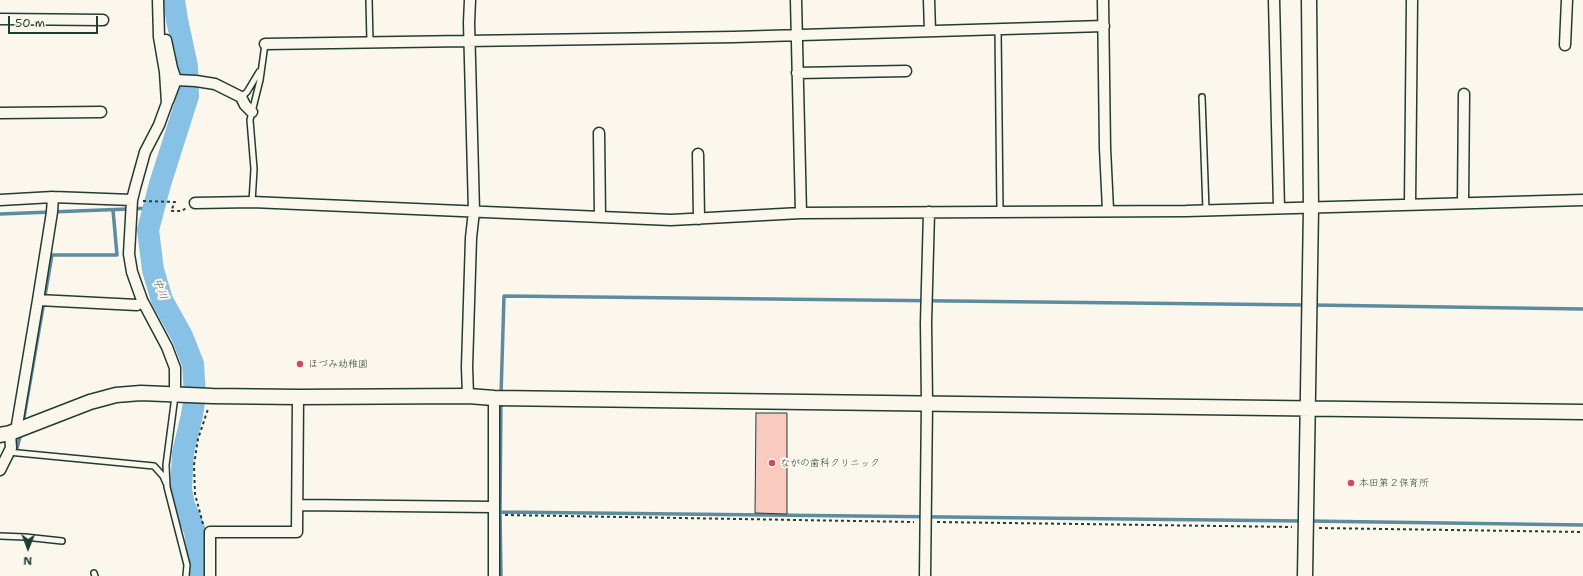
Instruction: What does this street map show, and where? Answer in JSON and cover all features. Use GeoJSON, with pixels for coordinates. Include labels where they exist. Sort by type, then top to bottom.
{"type":"FeatureCollection","features":[{"type":"Feature","properties":{"kind":"street"},"geometry":{"type":"LineString","coordinates":[[158,0],[167,103]]}},
{"type":"Feature","properties":{"kind":"street"},"geometry":{"type":"LineString","coordinates":[[468,396],[467,367],[471,238],[474,211],[470,0]]}},
{"type":"Feature","properties":{"kind":"street"},"geometry":{"type":"LineString","coordinates":[[796,0],[801,213]]}},
{"type":"Feature","properties":{"kind":"street"},"geometry":{"type":"LineString","coordinates":[[929,0],[930,31]]}},
{"type":"Feature","properties":{"kind":"street"},"geometry":{"type":"LineString","coordinates":[[1103,0],[1105,148],[1108,210]]}},
{"type":"Feature","properties":{"kind":"street"},"geometry":{"type":"LineString","coordinates":[[1274,0],[1279,208]]}},
{"type":"Feature","properties":{"kind":"street"},"geometry":{"type":"LineString","coordinates":[[1305,576],[1309,408],[1311,208],[1308,0]]}},
{"type":"Feature","properties":{"kind":"street"},"geometry":{"type":"LineString","coordinates":[[1410,204],[1412,0]]}},
{"type":"Feature","properties":{"kind":"street"},"geometry":{"type":"LineString","coordinates":[[1565,44],[1567,0]]}},
{"type":"Feature","properties":{"kind":"street"},"geometry":{"type":"LineString","coordinates":[[0,19],[103,20]]}},
{"type":"Feature","properties":{"kind":"street"},"geometry":{"type":"LineString","coordinates":[[159,24],[163,29],[172,68],[179,80]]}},
{"type":"Feature","properties":{"kind":"street"},"geometry":{"type":"LineString","coordinates":[[265,44],[796,35],[1104,26]]}},
{"type":"Feature","properties":{"kind":"street"},"geometry":{"type":"LineString","coordinates":[[797,73],[906,71]]}},
{"type":"Feature","properties":{"kind":"street"},"geometry":{"type":"LineString","coordinates":[[179,80],[215,84],[241,97],[245,105],[252,112]]}},
{"type":"Feature","properties":{"kind":"street"},"geometry":{"type":"LineString","coordinates":[[175,395],[175,368],[167,347],[142,300],[132,272],[129,254],[132,200],[145,152],[179,80]]}},
{"type":"Feature","properties":{"kind":"street"},"geometry":{"type":"LineString","coordinates":[[1463,203],[1464,94]]}},
{"type":"Feature","properties":{"kind":"street"},"geometry":{"type":"LineString","coordinates":[[0,113],[101,112]]}},
{"type":"Feature","properties":{"kind":"street"},"geometry":{"type":"LineString","coordinates":[[599,133],[600,217]]}},
{"type":"Feature","properties":{"kind":"street"},"geometry":{"type":"LineString","coordinates":[[698,154],[699,219]]}},
{"type":"Feature","properties":{"kind":"street"},"geometry":{"type":"LineString","coordinates":[[0,200],[53,196],[132,200]]}},
{"type":"Feature","properties":{"kind":"street"},"geometry":{"type":"LineString","coordinates":[[0,470],[11,448],[9,433],[38,300],[52,212],[53,196]]}},
{"type":"Feature","properties":{"kind":"street"},"geometry":{"type":"LineString","coordinates":[[195,203],[252,202],[671,220],[801,213],[1206,210],[1583,200]]}},
{"type":"Feature","properties":{"kind":"street"},"geometry":{"type":"LineString","coordinates":[[925,576],[927,403],[926,323],[929,212]]}},
{"type":"Feature","properties":{"kind":"street"},"geometry":{"type":"LineString","coordinates":[[38,300],[137,305]]}},
{"type":"Feature","properties":{"kind":"street"},"geometry":{"type":"LineString","coordinates":[[9,433],[90,402],[116,396],[141,393],[212,396],[468,396],[494,398],[1583,412]]}},
{"type":"Feature","properties":{"kind":"street"},"geometry":{"type":"LineString","coordinates":[[210,576],[210,532],[297,532],[298,397]]}},
{"type":"Feature","properties":{"kind":"street"},"geometry":{"type":"LineString","coordinates":[[494,398],[494,576]]}},
{"type":"Feature","properties":{"kind":"street"},"geometry":{"type":"LineString","coordinates":[[298,505],[493,511]]}},
{"type":"Feature","properties":{"kind":"lane"},"geometry":{"type":"LineString","coordinates":[[369,0],[370,42]]}},
{"type":"Feature","properties":{"kind":"lane"},"geometry":{"type":"LineString","coordinates":[[998,29],[1000,211]]}},
{"type":"Feature","properties":{"kind":"lane"},"geometry":{"type":"LineString","coordinates":[[252,202],[254,169],[250,120],[265,44]]}},
{"type":"Feature","properties":{"kind":"lane"},"geometry":{"type":"LineString","coordinates":[[241,97],[250,87],[261,69]]}},
{"type":"Feature","properties":{"kind":"lane"},"geometry":{"type":"LineString","coordinates":[[1202,97],[1206,210]]}},
{"type":"Feature","properties":{"kind":"lane"},"geometry":{"type":"LineString","coordinates":[[167,487],[166,465],[175,395]]}},
{"type":"Feature","properties":{"kind":"lane"},"geometry":{"type":"LineString","coordinates":[[8,452],[154,466],[163,476],[167,487],[187,565],[186,576]]}},
{"type":"Feature","properties":{"kind":"lane"},"geometry":{"type":"LineString","coordinates":[[0,536],[62,540]]}},
{"type":"Feature","properties":{"kind":"path"},"geometry":{"type":"LineString","coordinates":[[132,200],[175,202],[171,211],[182,211],[195,203]]}},
{"type":"Feature","properties":{"kind":"path"},"geometry":{"type":"LineString","coordinates":[[208,522],[203,524],[195,494],[194,465],[198,440],[212,396]]}},
{"type":"Feature","properties":{"kind":"path"},"geometry":{"type":"LineString","coordinates":[[493,511],[915,522]]}},
{"type":"Feature","properties":{"kind":"path"},"geometry":{"type":"LineString","coordinates":[[931,522],[1297,527]]}},
{"type":"Feature","properties":{"kind":"path"},"geometry":{"type":"LineString","coordinates":[[1313,528],[1583,532]]}},
{"type":"Feature","properties":{"kind":"building","name":"ながの歯科クリニック"},"geometry":{"type":"Polygon","coordinates":[[[756,413],[787,413],[787,514],[755,513],[756,413]]]}},
{"type":"Feature","properties":{"kind":"waterway","name":"中川"},"geometry":{"type":"LineString","coordinates":[[174,0],[187,66],[188,96],[160,184],[148,230],[153,270],[162,300],[182,336],[193,364],[195,395],[183,453],[181,489],[184,505],[195,531],[199,560],[197,576]]}},
{"type":"Feature","properties":{"kind":"waterway"},"geometry":{"type":"LineString","coordinates":[[0,214],[153,208]]}},
{"type":"Feature","properties":{"kind":"waterway"},"geometry":{"type":"LineString","coordinates":[[23,423],[52,255],[117,255],[113,210]]}},
{"type":"Feature","properties":{"kind":"waterway"},"geometry":{"type":"LineString","coordinates":[[501,395],[504,296],[1307,305]]}},
{"type":"Feature","properties":{"kind":"waterway"},"geometry":{"type":"LineString","coordinates":[[1313,305],[1583,309]]}},
{"type":"Feature","properties":{"kind":"waterway"},"geometry":{"type":"LineString","coordinates":[[501,401],[501,576]]}},
{"type":"Feature","properties":{"kind":"waterway"},"geometry":{"type":"LineString","coordinates":[[17,448],[21,433]]}},
{"type":"Feature","properties":{"kind":"waterway"},"geometry":{"type":"LineString","coordinates":[[500,512],[1303,521]]}},
{"type":"Feature","properties":{"kind":"waterway"},"geometry":{"type":"LineString","coordinates":[[1309,521],[1583,525]]}},
{"type":"Feature","properties":{"kind":"place","name":"ほづみ幼稚園"},"geometry":{"type":"Point","coordinates":[300,364]}},
{"type":"Feature","properties":{"kind":"place","name":"ながの歯科クリニック"},"geometry":{"type":"Point","coordinates":[772,463]}},
{"type":"Feature","properties":{"kind":"place","name":"本田第２保育所"},"geometry":{"type":"Point","coordinates":[1351,483]}}]}
